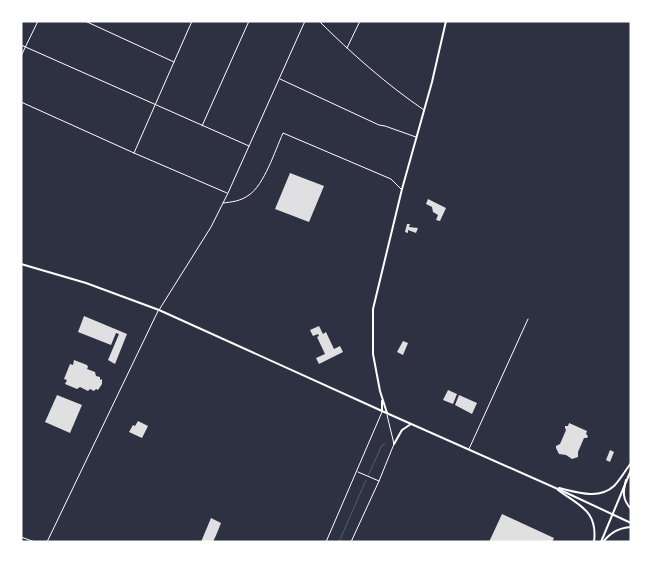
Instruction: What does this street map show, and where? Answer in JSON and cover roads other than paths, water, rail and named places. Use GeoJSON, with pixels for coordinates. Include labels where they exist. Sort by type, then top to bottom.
{"type":"FeatureCollection","features":[{"type":"Feature","properties":{"kind":"main road"},"geometry":{"type":"LineString","coordinates":[[382,411],[373,354],[373,309],[402,189],[425,110],[446,21]]}},
{"type":"Feature","properties":{"kind":"main road"},"geometry":{"type":"LineString","coordinates":[[21,264],[86,283],[159,310],[631,523]]}},
{"type":"Feature","properties":{"kind":"main road"},"geometry":{"type":"LineString","coordinates":[[381,396],[387,413]]}},
{"type":"Feature","properties":{"kind":"main road"},"geometry":{"type":"LineString","coordinates":[[394,444],[402,430],[411,424]]}},
{"type":"Feature","properties":{"kind":"main road"},"geometry":{"type":"LineString","coordinates":[[554,487],[595,494],[605,492],[614,486],[631,464]]}},
{"type":"Feature","properties":{"kind":"main road"},"geometry":{"type":"LineString","coordinates":[[602,542],[631,470]]}},
{"type":"Feature","properties":{"kind":"main road"},"geometry":{"type":"LineString","coordinates":[[626,480],[623,497],[631,509]]}},
{"type":"Feature","properties":{"kind":"main road"},"geometry":{"type":"LineString","coordinates":[[554,487],[585,509],[591,516],[594,527],[594,542]]}},
{"type":"Feature","properties":{"kind":"main road"},"geometry":{"type":"LineString","coordinates":[[602,542],[616,530],[631,528]]}},
{"type":"Feature","properties":{"kind":"street"},"geometry":{"type":"LineString","coordinates":[[21,56],[38,21]]}},
{"type":"Feature","properties":{"kind":"street"},"geometry":{"type":"LineString","coordinates":[[85,21],[175,62]]}},
{"type":"Feature","properties":{"kind":"street"},"geometry":{"type":"LineString","coordinates":[[134,153],[192,21]]}},
{"type":"Feature","properties":{"kind":"street"},"geometry":{"type":"LineString","coordinates":[[202,126],[249,21]]}},
{"type":"Feature","properties":{"kind":"street"},"geometry":{"type":"LineString","coordinates":[[47,542],[159,310],[211,227],[228,193],[305,21]]}},
{"type":"Feature","properties":{"kind":"street"},"geometry":{"type":"LineString","coordinates":[[319,21],[347,48],[425,110]]}},
{"type":"Feature","properties":{"kind":"street"},"geometry":{"type":"LineString","coordinates":[[347,48],[360,21]]}},
{"type":"Feature","properties":{"kind":"street"},"geometry":{"type":"LineString","coordinates":[[21,45],[249,146]]}},
{"type":"Feature","properties":{"kind":"street"},"geometry":{"type":"LineString","coordinates":[[279,79],[379,125],[417,138]]}},
{"type":"Feature","properties":{"kind":"street"},"geometry":{"type":"LineString","coordinates":[[21,102],[228,193]]}},
{"type":"Feature","properties":{"kind":"street"},"geometry":{"type":"LineString","coordinates":[[223,203],[240,200],[256,190],[283,133],[391,180],[402,189]]}},
{"type":"Feature","properties":{"kind":"street"},"geometry":{"type":"LineString","coordinates":[[469,450],[528,319]]}},
{"type":"Feature","properties":{"kind":"street"},"geometry":{"type":"LineString","coordinates":[[326,542],[382,411]]}},
{"type":"Feature","properties":{"kind":"street"},"geometry":{"type":"LineString","coordinates":[[352,542],[394,444],[387,413]]}},
{"type":"Feature","properties":{"kind":"street"},"geometry":{"type":"LineString","coordinates":[[357,472],[379,482]]}},
{"type":"Feature","properties":{"kind":"street"},"geometry":{"type":"LineString","coordinates":[[21,537],[35,542]]}},
{"type":"Feature","properties":{"kind":"waterway"},"geometry":{"type":"LineString","coordinates":[[368,476],[382,445],[385,444]]}},
{"type":"Feature","properties":{"kind":"waterway"},"geometry":{"type":"LineString","coordinates":[[339,542],[366,480]]}}]}
